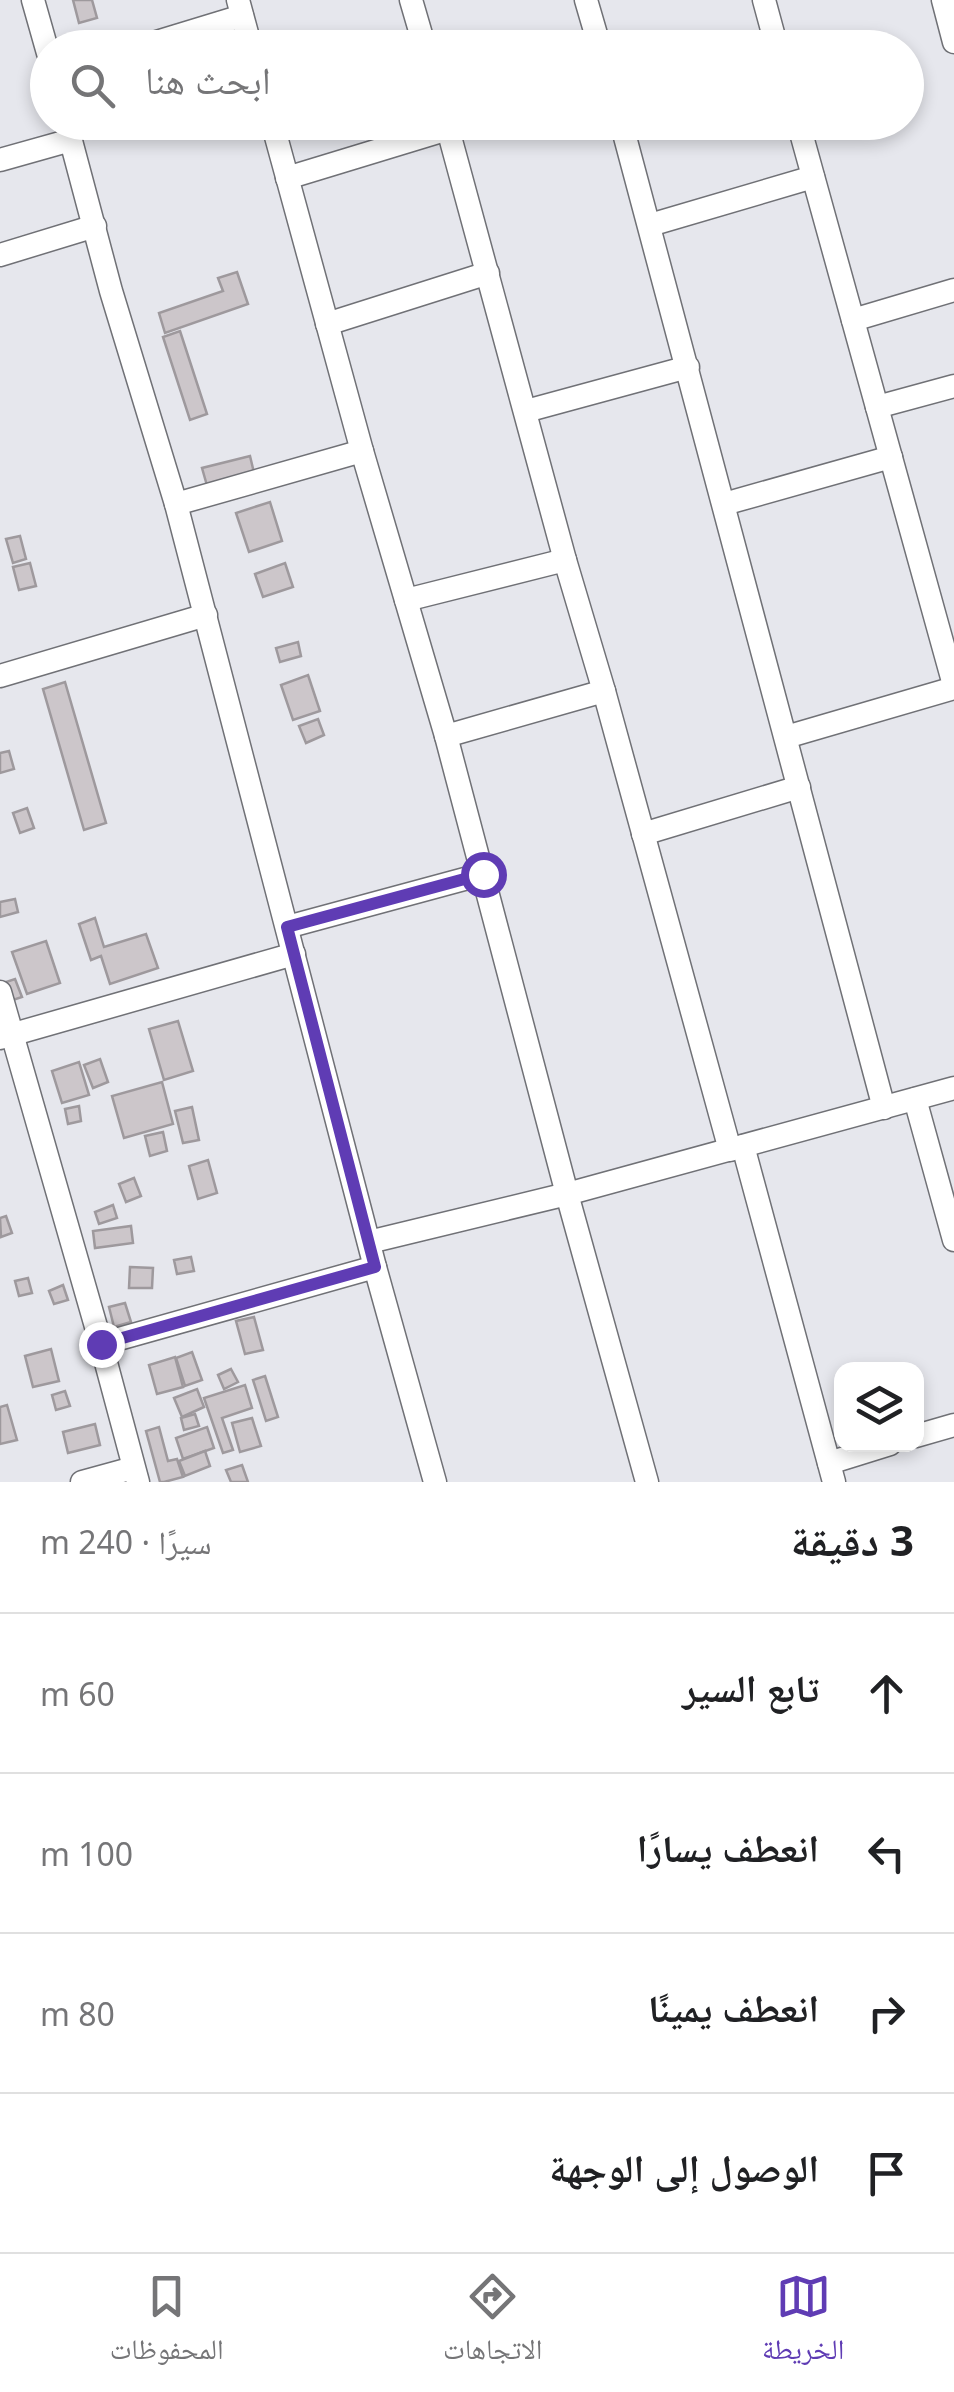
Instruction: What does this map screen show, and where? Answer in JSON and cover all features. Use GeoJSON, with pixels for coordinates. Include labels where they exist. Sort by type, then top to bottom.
{"type":"FeatureCollection","features":[{"type":"Feature","properties":{"kind":"street"},"geometry":{"type":"LineString","coordinates":[[33,0],[41,30]]}},
{"type":"Feature","properties":{"kind":"street"},"geometry":{"type":"LineString","coordinates":[[412,0],[420,30]]}},
{"type":"Feature","properties":{"kind":"street"},"geometry":{"type":"LineString","coordinates":[[586,0],[595,30]]}},
{"type":"Feature","properties":{"kind":"street"},"geometry":{"type":"LineString","coordinates":[[764,0],[772,30]]}},
{"type":"Feature","properties":{"kind":"street"},"geometry":{"type":"LineString","coordinates":[[947,3],[954,42]]}},
{"type":"Feature","properties":{"kind":"street"},"geometry":{"type":"LineString","coordinates":[[183,30],[240,8]]}},
{"type":"Feature","properties":{"kind":"street"},"geometry":{"type":"LineString","coordinates":[[0,160],[48,140]]}},
{"type":"Feature","properties":{"kind":"street"},"geometry":{"type":"LineString","coordinates":[[71,140],[110,292],[176,504],[435,1482]]}},
{"type":"Feature","properties":{"kind":"street"},"geometry":{"type":"LineString","coordinates":[[277,140],[446,736],[647,1482]]}},
{"type":"Feature","properties":{"kind":"street"},"geometry":{"type":"LineString","coordinates":[[287,178],[404,140]]}},
{"type":"Feature","properties":{"kind":"street"},"geometry":{"type":"LineString","coordinates":[[451,140],[642,834],[831,1472],[873,1452]]}},
{"type":"Feature","properties":{"kind":"street"},"geometry":{"type":"LineString","coordinates":[[626,140],[884,1108]]}},
{"type":"Feature","properties":{"kind":"street"},"geometry":{"type":"LineString","coordinates":[[786,737],[954,687],[803,140]]}},
{"type":"Feature","properties":{"kind":"street"},"geometry":{"type":"LineString","coordinates":[[650,225],[813,177]]}},
{"type":"Feature","properties":{"kind":"street"},"geometry":{"type":"LineString","coordinates":[[0,254],[95,226]]}},
{"type":"Feature","properties":{"kind":"street"},"geometry":{"type":"LineString","coordinates":[[327,324],[488,273]]}},
{"type":"Feature","properties":{"kind":"street"},"geometry":{"type":"LineString","coordinates":[[853,320],[954,290]]}},
{"type":"Feature","properties":{"kind":"street"},"geometry":{"type":"LineString","coordinates":[[526,411],[688,368]]}},
{"type":"Feature","properties":{"kind":"street"},"geometry":{"type":"LineString","coordinates":[[877,407],[954,386]]}},
{"type":"Feature","properties":{"kind":"street"},"geometry":{"type":"LineString","coordinates":[[176,504],[362,450]]}},
{"type":"Feature","properties":{"kind":"street"},"geometry":{"type":"LineString","coordinates":[[724,504],[891,458]]}},
{"type":"Feature","properties":{"kind":"street"},"geometry":{"type":"LineString","coordinates":[[406,600],[565,560]]}},
{"type":"Feature","properties":{"kind":"street"},"geometry":{"type":"LineString","coordinates":[[0,676],[206,615]]}},
{"type":"Feature","properties":{"kind":"street"},"geometry":{"type":"LineString","coordinates":[[446,736],[604,691]]}},
{"type":"Feature","properties":{"kind":"street"},"geometry":{"type":"LineString","coordinates":[[642,834],[798,786]]}},
{"type":"Feature","properties":{"kind":"street"},"geometry":{"type":"LineString","coordinates":[[287,927],[483,874]]}},
{"type":"Feature","properties":{"kind":"street"},"geometry":{"type":"LineString","coordinates":[[6,1036],[294,954]]}},
{"type":"Feature","properties":{"kind":"street"},"geometry":{"type":"LineString","coordinates":[[0,992],[6,1036],[101,1344],[135,1475],[82,1482]]}},
{"type":"Feature","properties":{"kind":"street"},"geometry":{"type":"LineString","coordinates":[[369,1242],[568,1194],[954,1088]]}},
{"type":"Feature","properties":{"kind":"street"},"geometry":{"type":"LineString","coordinates":[[914,1099],[954,1240]]}},
{"type":"Feature","properties":{"kind":"street"},"geometry":{"type":"LineString","coordinates":[[101,1344],[375,1267]]}},
{"type":"Feature","properties":{"kind":"street"},"geometry":{"type":"LineString","coordinates":[[924,1434],[954,1425]]}},
{"type":"Feature","properties":{"kind":"building"},"geometry":{"type":"Polygon","coordinates":[[[73,0],[92,0],[97,18],[79,23],[73,0]]]}},
{"type":"Feature","properties":{"kind":"building"},"geometry":{"type":"Polygon","coordinates":[[[237,272],[248,304],[165,333],[159,313],[223,291],[218,278],[237,272]]]}},
{"type":"Feature","properties":{"kind":"building"},"geometry":{"type":"Polygon","coordinates":[[[180,331],[207,414],[190,420],[163,337],[180,331]]]}},
{"type":"Feature","properties":{"kind":"building"},"geometry":{"type":"Polygon","coordinates":[[[250,456],[255,477],[208,489],[202,468],[250,456]]]}},
{"type":"Feature","properties":{"kind":"building"},"geometry":{"type":"Polygon","coordinates":[[[270,502],[282,541],[249,552],[236,513],[270,502]]]}},
{"type":"Feature","properties":{"kind":"building"},"geometry":{"type":"Polygon","coordinates":[[[20,536],[26,559],[13,563],[6,539],[20,536]]]}},
{"type":"Feature","properties":{"kind":"building"},"geometry":{"type":"Polygon","coordinates":[[[30,563],[36,586],[19,590],[13,567],[30,563]]]}},
{"type":"Feature","properties":{"kind":"building"},"geometry":{"type":"Polygon","coordinates":[[[285,563],[293,587],[263,597],[255,574],[285,563]]]}},
{"type":"Feature","properties":{"kind":"building"},"geometry":{"type":"Polygon","coordinates":[[[298,642],[301,656],[280,662],[276,648],[298,642]]]}},
{"type":"Feature","properties":{"kind":"building"},"geometry":{"type":"Polygon","coordinates":[[[308,675],[320,711],[293,720],[281,685],[308,675]]]}},
{"type":"Feature","properties":{"kind":"building"},"geometry":{"type":"Polygon","coordinates":[[[65,682],[106,823],[84,830],[43,689],[65,682]]]}},
{"type":"Feature","properties":{"kind":"building"},"geometry":{"type":"Polygon","coordinates":[[[318,719],[324,735],[306,743],[299,726],[318,719]]]}},
{"type":"Feature","properties":{"kind":"building"},"geometry":{"type":"Polygon","coordinates":[[[9,751],[14,769],[0,773],[0,753],[9,751]]]}},
{"type":"Feature","properties":{"kind":"building"},"geometry":{"type":"Polygon","coordinates":[[[27,808],[34,828],[20,833],[13,813],[27,808]]]}},
{"type":"Feature","properties":{"kind":"building"},"geometry":{"type":"Polygon","coordinates":[[[15,899],[18,912],[0,917],[0,902],[15,899]]]}},
{"type":"Feature","properties":{"kind":"building"},"geometry":{"type":"Polygon","coordinates":[[[95,918],[104,947],[146,934],[158,968],[110,984],[101,956],[91,960],[79,924],[95,918]]]}},
{"type":"Feature","properties":{"kind":"building"},"geometry":{"type":"Polygon","coordinates":[[[46,941],[60,983],[27,994],[12,952],[46,941]]]}},
{"type":"Feature","properties":{"kind":"building"},"geometry":{"type":"Polygon","coordinates":[[[15,979],[22,997],[10,1001],[3,983],[15,979]]]}},
{"type":"Feature","properties":{"kind":"building"},"geometry":{"type":"Polygon","coordinates":[[[178,1021],[193,1071],[164,1080],[149,1029],[178,1021]]]}},
{"type":"Feature","properties":{"kind":"building"},"geometry":{"type":"Polygon","coordinates":[[[100,1059],[108,1082],[93,1088],[84,1065],[100,1059]]]}},
{"type":"Feature","properties":{"kind":"building"},"geometry":{"type":"Polygon","coordinates":[[[79,1062],[89,1095],[62,1103],[52,1071],[79,1062]]]}},
{"type":"Feature","properties":{"kind":"building"},"geometry":{"type":"Polygon","coordinates":[[[162,1082],[173,1124],[124,1138],[112,1096],[162,1082]]]}},
{"type":"Feature","properties":{"kind":"building"},"geometry":{"type":"Polygon","coordinates":[[[79,1106],[81,1121],[68,1124],[65,1109],[79,1106]]]}},
{"type":"Feature","properties":{"kind":"building"},"geometry":{"type":"Polygon","coordinates":[[[192,1107],[199,1140],[183,1143],[175,1111],[192,1107]]]}},
{"type":"Feature","properties":{"kind":"building"},"geometry":{"type":"Polygon","coordinates":[[[163,1132],[167,1151],[150,1156],[145,1136],[163,1132]]]}},
{"type":"Feature","properties":{"kind":"building"},"geometry":{"type":"Polygon","coordinates":[[[208,1160],[217,1193],[198,1199],[189,1166],[208,1160]]]}},
{"type":"Feature","properties":{"kind":"building"},"geometry":{"type":"Polygon","coordinates":[[[134,1178],[141,1196],[126,1202],[119,1184],[134,1178]]]}},
{"type":"Feature","properties":{"kind":"building"},"geometry":{"type":"Polygon","coordinates":[[[113,1205],[117,1218],[99,1224],[95,1212],[113,1205]]]}},
{"type":"Feature","properties":{"kind":"building"},"geometry":{"type":"Polygon","coordinates":[[[6,1216],[12,1233],[1,1237],[0,1218],[6,1216]]]}},
{"type":"Feature","properties":{"kind":"building"},"geometry":{"type":"Polygon","coordinates":[[[131,1226],[133,1243],[95,1248],[93,1231],[131,1226]]]}},
{"type":"Feature","properties":{"kind":"building"},"geometry":{"type":"Polygon","coordinates":[[[191,1257],[194,1271],[177,1274],[174,1260],[191,1257]]]}},
{"type":"Feature","properties":{"kind":"building"},"geometry":{"type":"Polygon","coordinates":[[[130,1267],[153,1268],[152,1288],[129,1288],[130,1267]]]}},
{"type":"Feature","properties":{"kind":"building"},"geometry":{"type":"Polygon","coordinates":[[[28,1278],[32,1293],[19,1296],[15,1281],[28,1278]]]}},
{"type":"Feature","properties":{"kind":"building"},"geometry":{"type":"Polygon","coordinates":[[[63,1285],[68,1300],[54,1304],[49,1291],[63,1285]]]}},
{"type":"Feature","properties":{"kind":"building"},"geometry":{"type":"Polygon","coordinates":[[[125,1303],[131,1322],[114,1327],[109,1307],[125,1303]]]}},
{"type":"Feature","properties":{"kind":"building"},"geometry":{"type":"Polygon","coordinates":[[[254,1317],[263,1350],[245,1354],[236,1321],[254,1317]]]}},
{"type":"Feature","properties":{"kind":"building"},"geometry":{"type":"Polygon","coordinates":[[[51,1349],[59,1381],[33,1387],[25,1356],[51,1349]]]}},
{"type":"Feature","properties":{"kind":"building"},"geometry":{"type":"Polygon","coordinates":[[[192,1352],[202,1380],[185,1386],[176,1358],[192,1352]]]}},
{"type":"Feature","properties":{"kind":"building"},"geometry":{"type":"Polygon","coordinates":[[[175,1357],[183,1387],[157,1394],[149,1365],[175,1357]]]}},
{"type":"Feature","properties":{"kind":"building"},"geometry":{"type":"Polygon","coordinates":[[[231,1369],[238,1382],[224,1389],[218,1375],[231,1369]]]}},
{"type":"Feature","properties":{"kind":"building"},"geometry":{"type":"Polygon","coordinates":[[[265,1376],[278,1417],[266,1421],[253,1380],[265,1376]]]}},
{"type":"Feature","properties":{"kind":"building"},"geometry":{"type":"Polygon","coordinates":[[[245,1385],[252,1408],[222,1418],[233,1450],[223,1453],[204,1398],[245,1385]]]}},
{"type":"Feature","properties":{"kind":"building"},"geometry":{"type":"Polygon","coordinates":[[[197,1389],[204,1407],[182,1417],[174,1398],[197,1389]]]}},
{"type":"Feature","properties":{"kind":"building"},"geometry":{"type":"Polygon","coordinates":[[[65,1391],[70,1406],[56,1410],[52,1395],[65,1391]]]}},
{"type":"Feature","properties":{"kind":"building"},"geometry":{"type":"Polygon","coordinates":[[[7,1405],[17,1440],[0,1444],[0,1407],[7,1405]]]}},
{"type":"Feature","properties":{"kind":"building"},"geometry":{"type":"Polygon","coordinates":[[[195,1414],[199,1426],[184,1430],[181,1418],[195,1414]]]}},
{"type":"Feature","properties":{"kind":"building"},"geometry":{"type":"Polygon","coordinates":[[[252,1418],[261,1446],[240,1452],[232,1423],[252,1418]]]}},
{"type":"Feature","properties":{"kind":"building"},"geometry":{"type":"Polygon","coordinates":[[[95,1424],[100,1445],[68,1453],[63,1432],[95,1424]]]}},
{"type":"Feature","properties":{"kind":"building"},"geometry":{"type":"Polygon","coordinates":[[[159,1427],[168,1461],[177,1459],[183,1477],[160,1482],[146,1431],[159,1427]]]}},
{"type":"Feature","properties":{"kind":"building"},"geometry":{"type":"Polygon","coordinates":[[[207,1427],[214,1448],[183,1459],[176,1438],[207,1427]]]}},
{"type":"Feature","properties":{"kind":"building"},"geometry":{"type":"Polygon","coordinates":[[[205,1451],[210,1466],[185,1476],[179,1461],[205,1451]]]}},
{"type":"Feature","properties":{"kind":"building"},"geometry":{"type":"Polygon","coordinates":[[[242,1465],[248,1482],[231,1482],[226,1470],[242,1465]]]}},
{"type":"Feature","properties":{"kind":"route"},"geometry":{"type":"LineString","coordinates":[[101,1344],[375,1267],[287,927],[483,874]]}}]}
